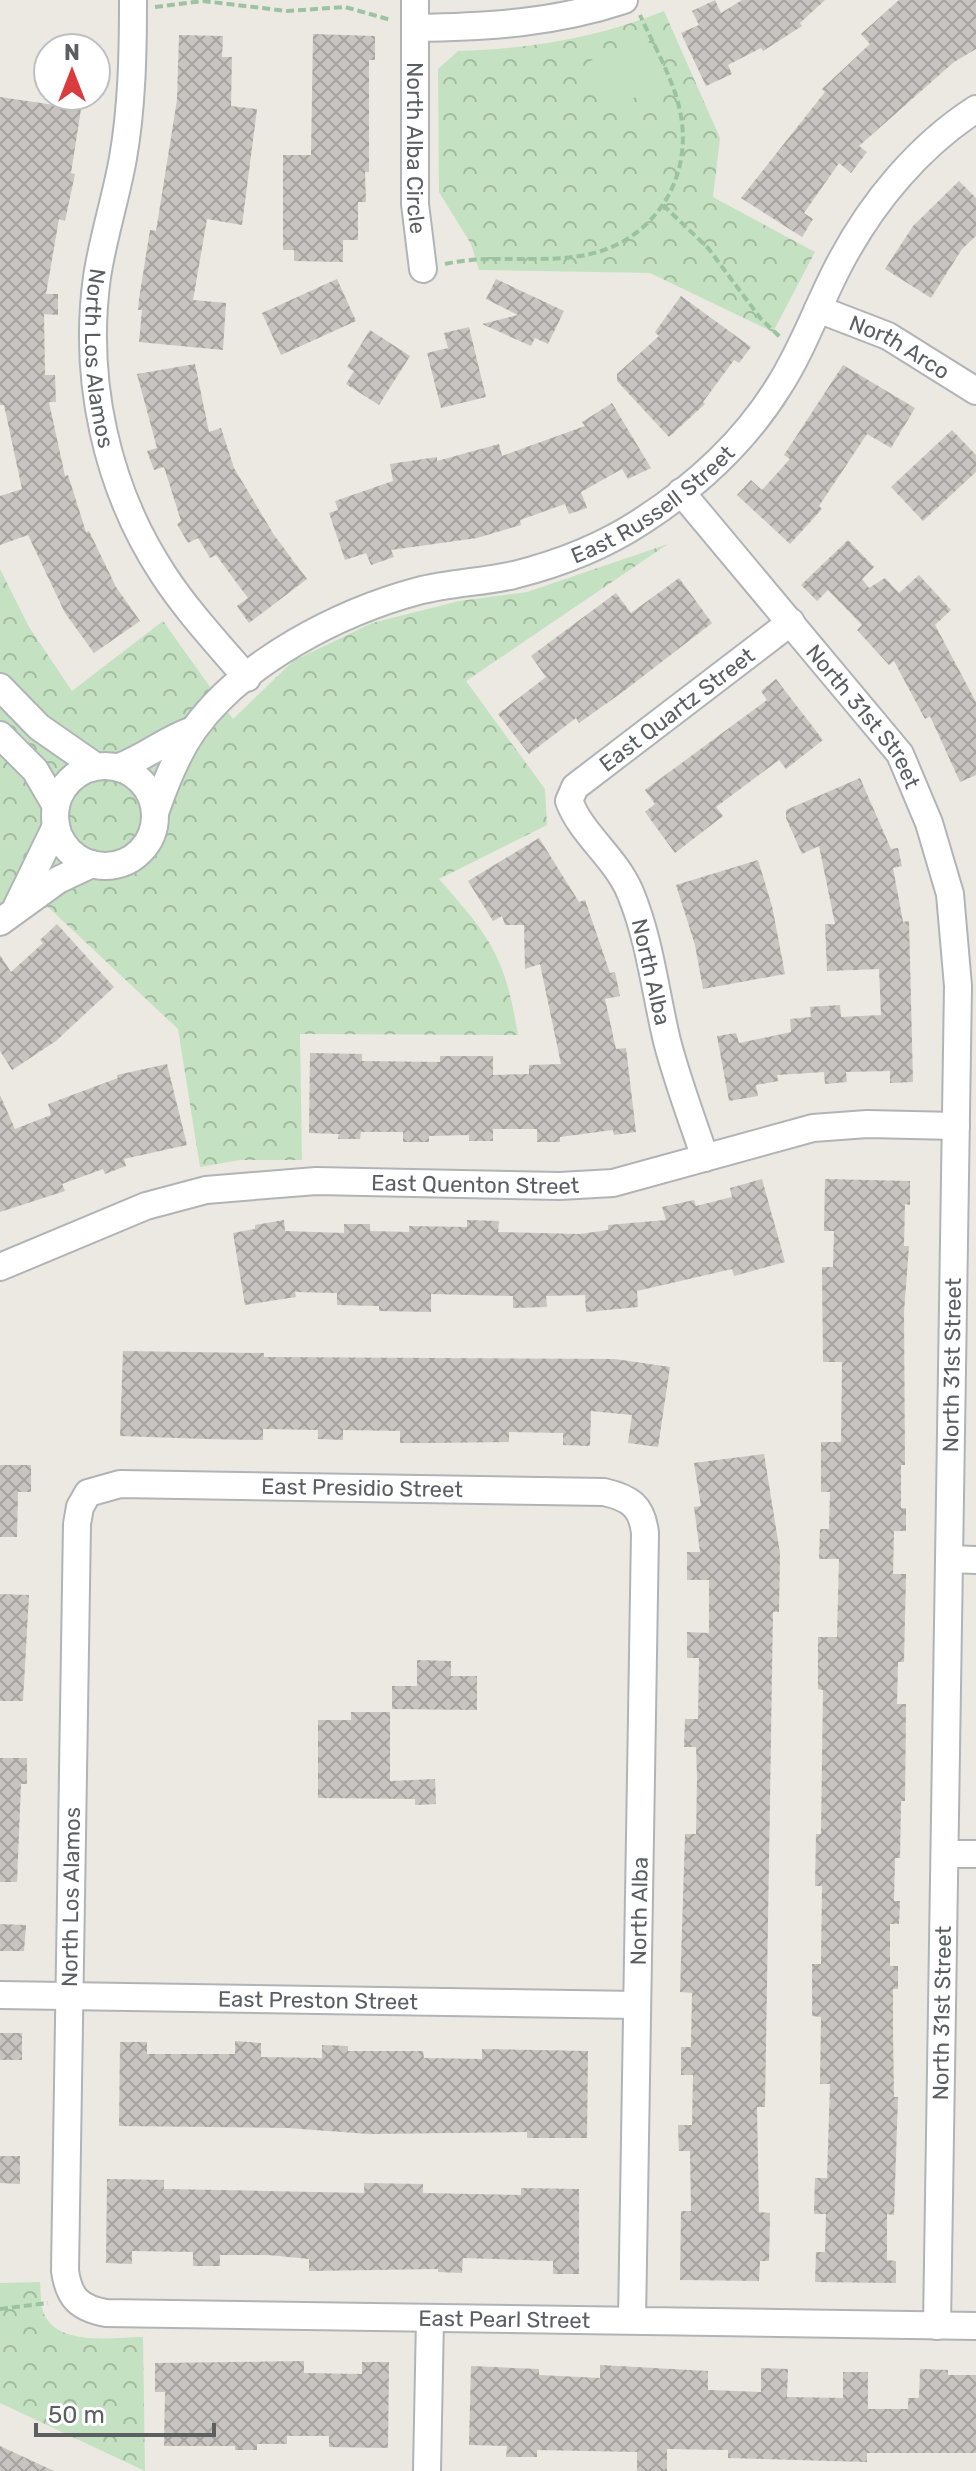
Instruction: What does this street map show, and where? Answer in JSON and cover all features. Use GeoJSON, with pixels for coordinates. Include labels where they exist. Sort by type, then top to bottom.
{"type":"FeatureCollection","features":[{"type":"Feature","properties":{"kind":"street","name":"North Los Alamos"},"geometry":{"type":"LineString","coordinates":[[133,4],[123,157],[97,275],[93,325],[98,407],[122,491],[146,544],[186,605],[247,678]]}},
{"type":"Feature","properties":{"kind":"street"},"geometry":{"type":"LineString","coordinates":[[415,17],[493,27],[630,5]]}},
{"type":"Feature","properties":{"kind":"street","name":"North Alba Circle"},"geometry":{"type":"LineString","coordinates":[[415,17],[415,204],[423,269]]}},
{"type":"Feature","properties":{"kind":"street","name":"East Russell Street"},"geometry":{"type":"LineString","coordinates":[[156,810],[193,730],[219,700],[332,622],[420,590],[514,575],[558,562],[641,522],[719,461],[755,420],[799,350],[857,234],[893,183],[930,144],[976,109]]}},
{"type":"Feature","properties":{"kind":"street","name":"North Arco"},"geometry":{"type":"LineString","coordinates":[[818,309],[888,336],[976,391]]}},
{"type":"Feature","properties":{"kind":"street","name":"North 31st Street"},"geometry":{"type":"LineString","coordinates":[[681,492],[900,754],[929,823],[950,894],[967,986],[956,1126],[965,1271],[949,1559],[937,2326]]}},
{"type":"Feature","properties":{"kind":"street","name":"East Quartz Street"},"geometry":{"type":"LineString","coordinates":[[569,801],[575,787],[791,622]]}},
{"type":"Feature","properties":{"kind":"street"},"geometry":{"type":"LineString","coordinates":[[0,687],[39,727],[107,767],[144,783],[156,810],[155,826],[139,854],[109,866],[92,864],[69,850],[35,770],[0,735]]}},
{"type":"Feature","properties":{"kind":"street","name":"East Russell Street"},"geometry":{"type":"LineString","coordinates":[[107,767],[156,750],[168,739],[193,730]]}},
{"type":"Feature","properties":{"kind":"street"},"geometry":{"type":"LineString","coordinates":[[8,914],[56,816],[70,780],[107,767]]}},
{"type":"Feature","properties":{"kind":"street","name":"North Alba"},"geometry":{"type":"LineString","coordinates":[[569,801],[576,818],[605,848],[629,889],[646,936],[676,1073],[705,1158]]}},
{"type":"Feature","properties":{"kind":"street"},"geometry":{"type":"LineString","coordinates":[[8,914],[92,864]]}},
{"type":"Feature","properties":{"kind":"street","name":"East Quenton Street"},"geometry":{"type":"LineString","coordinates":[[0,1267],[146,1206],[206,1190],[316,1181],[560,1186],[613,1183],[813,1128],[867,1124],[956,1126]]}},
{"type":"Feature","properties":{"kind":"street","name":"East Presidio Street"},"geometry":{"type":"LineString","coordinates":[[88,1493],[120,1484],[604,1492],[635,1503]]}},
{"type":"Feature","properties":{"kind":"street","name":"North Los Alamos"},"geometry":{"type":"LineString","coordinates":[[75,2301],[67,2287],[65,2271],[77,1524],[80,1507],[88,1493]]}},
{"type":"Feature","properties":{"kind":"street","name":"North Alba"},"geometry":{"type":"LineString","coordinates":[[632,2321],[645,1533],[643,1516],[635,1503]]}},
{"type":"Feature","properties":{"kind":"street"},"geometry":{"type":"LineString","coordinates":[[949,1559],[976,1560]]}},
{"type":"Feature","properties":{"kind":"street"},"geometry":{"type":"LineString","coordinates":[[945,1854],[976,1854]]}},
{"type":"Feature","properties":{"kind":"street","name":"East Preston Street"},"geometry":{"type":"LineString","coordinates":[[0,1995],[637,2005]]}},
{"type":"Feature","properties":{"kind":"street","name":"East Pearl Street"},"geometry":{"type":"LineString","coordinates":[[75,2301],[88,2309],[106,2313],[976,2326]]}},
{"type":"Feature","properties":{"kind":"street"},"geometry":{"type":"LineString","coordinates":[[427,2471],[430,2318]]}},
{"type":"Feature","properties":{"kind":"path"},"geometry":{"type":"LineString","coordinates":[[133,4],[203,1],[287,11],[345,7],[371,18],[415,17]]}},
{"type":"Feature","properties":{"kind":"path"},"geometry":{"type":"LineString","coordinates":[[423,269],[475,257],[591,254],[634,234],[658,215],[681,165],[681,113],[675,92],[630,5]]}},
{"type":"Feature","properties":{"kind":"path"},"geometry":{"type":"LineString","coordinates":[[663,205],[723,265],[767,326],[799,350]]}},
{"type":"Feature","properties":{"kind":"path"},"geometry":{"type":"LineString","coordinates":[[0,2309],[75,2301]]}},
{"type":"Feature","properties":{"kind":"green space"},"geometry":{"type":"Polygon","coordinates":[[[664,11],[720,138],[713,197],[815,252],[773,332],[650,273],[479,270],[471,244],[439,192],[438,69],[458,51],[511,48],[563,40],[614,28],[664,11]]]}},
{"type":"Feature","properties":{"kind":"green space"},"geometry":{"type":"Polygon","coordinates":[[[646,36],[667,83],[612,108],[590,61],[646,36]]]}},
{"type":"Feature","properties":{"kind":"green space"},"geometry":{"type":"Polygon","coordinates":[[[668,544],[466,681],[545,789],[547,825],[439,879],[471,917],[493,950],[507,986],[518,1035],[300,1034],[302,1160],[240,1160],[200,1167],[178,1029],[48,907],[0,914],[0,569],[29,627],[72,691],[163,621],[233,719],[293,661],[372,623],[459,601],[527,592],[668,544]]]}},
{"type":"Feature","properties":{"kind":"green space"},"geometry":{"type":"Polygon","coordinates":[[[40,2282],[44,2314],[62,2332],[88,2338],[143,2337],[145,2471],[0,2403],[0,2283],[40,2282]]]}},
{"type":"Feature","properties":{"kind":"building"},"geometry":{"type":"Polygon","coordinates":[[[715,0],[721,13],[742,0],[825,0],[800,23],[802,26],[763,51],[761,48],[728,65],[732,74],[706,86],[681,33],[699,25],[692,11],[715,0]]]}},
{"type":"Feature","properties":{"kind":"building"},"geometry":{"type":"Polygon","coordinates":[[[899,0],[976,0],[976,49],[954,62],[859,146],[867,152],[851,173],[839,163],[804,213],[813,219],[802,237],[741,198],[825,92],[822,89],[870,44],[861,34],[899,0]]]}},
{"type":"Feature","properties":{"kind":"building"},"geometry":{"type":"Polygon","coordinates":[[[313,34],[375,36],[375,60],[369,60],[366,202],[358,202],[358,240],[343,240],[343,262],[294,261],[294,250],[283,250],[283,155],[311,155],[313,34]]]}},
{"type":"Feature","properties":{"kind":"building"},"geometry":{"type":"Polygon","coordinates":[[[179,35],[223,36],[222,57],[232,57],[231,106],[257,109],[242,225],[207,219],[193,300],[226,303],[223,350],[139,342],[142,310],[138,310],[139,299],[150,230],[156,231],[177,100],[179,35]]]}},
{"type":"Feature","properties":{"kind":"building"},"geometry":{"type":"Polygon","coordinates":[[[0,97],[32,102],[32,112],[81,112],[71,173],[75,174],[65,221],[59,219],[46,294],[58,294],[58,315],[44,314],[45,375],[55,375],[56,402],[49,402],[65,476],[68,475],[86,532],[89,531],[116,587],[140,621],[94,653],[65,613],[28,535],[0,545],[0,496],[22,489],[4,405],[0,405],[0,97]]]}},
{"type":"Feature","properties":{"kind":"building"},"geometry":{"type":"Polygon","coordinates":[[[959,181],[976,198],[976,236],[962,249],[931,298],[885,269],[913,226],[959,181]]]}},
{"type":"Feature","properties":{"kind":"building"},"geometry":{"type":"Polygon","coordinates":[[[337,279],[356,321],[281,355],[262,313],[337,279]]]}},
{"type":"Feature","properties":{"kind":"building"},"geometry":{"type":"Polygon","coordinates":[[[496,279],[564,311],[548,344],[535,338],[531,346],[482,324],[518,315],[486,299],[496,279]]]}},
{"type":"Feature","properties":{"kind":"building"},"geometry":{"type":"Polygon","coordinates":[[[681,296],[751,347],[739,363],[734,360],[703,402],[705,404],[669,437],[617,381],[617,374],[659,336],[655,332],[681,296]]]}},
{"type":"Feature","properties":{"kind":"building"},"geometry":{"type":"Polygon","coordinates":[[[469,327],[486,397],[441,408],[427,353],[448,348],[444,333],[469,327]]]}},
{"type":"Feature","properties":{"kind":"building"},"geometry":{"type":"Polygon","coordinates":[[[370,330],[410,356],[379,405],[346,384],[354,371],[347,367],[370,330]]]}},
{"type":"Feature","properties":{"kind":"building"},"geometry":{"type":"Polygon","coordinates":[[[195,364],[209,432],[221,428],[234,468],[274,535],[307,579],[249,623],[237,606],[248,598],[216,555],[210,558],[198,538],[188,543],[177,524],[181,521],[164,467],[154,470],[147,451],[157,448],[137,374],[195,364]]]}},
{"type":"Feature","properties":{"kind":"building"},"geometry":{"type":"Polygon","coordinates":[[[843,365],[915,408],[891,448],[867,434],[819,506],[822,509],[790,544],[737,495],[751,480],[762,490],[790,459],[784,455],[843,365]]]}},
{"type":"Feature","properties":{"kind":"building"},"geometry":{"type":"Polygon","coordinates":[[[612,403],[651,468],[628,479],[622,469],[581,492],[587,508],[569,514],[565,504],[520,520],[521,525],[477,538],[391,550],[394,557],[371,565],[366,553],[345,560],[329,513],[338,510],[335,501],[393,481],[390,464],[437,457],[437,461],[499,444],[502,456],[585,426],[582,422],[612,403]]]}},
{"type":"Feature","properties":{"kind":"building"},"geometry":{"type":"Polygon","coordinates":[[[952,430],[976,455],[976,472],[923,521],[891,487],[952,430]]]}},
{"type":"Feature","properties":{"kind":"building"},"geometry":{"type":"Polygon","coordinates":[[[848,540],[874,567],[862,579],[869,588],[885,578],[899,593],[919,575],[951,610],[935,625],[976,702],[976,775],[960,782],[930,716],[925,719],[894,661],[889,665],[857,630],[862,625],[828,590],[817,601],[801,585],[848,540]]]}},
{"type":"Feature","properties":{"kind":"building"},"geometry":{"type":"Polygon","coordinates":[[[679,578],[712,623],[624,691],[579,723],[576,718],[529,754],[498,714],[546,677],[531,656],[616,593],[631,613],[679,578]]]}},
{"type":"Feature","properties":{"kind":"building"},"geometry":{"type":"Polygon","coordinates":[[[776,679],[823,740],[786,769],[779,760],[716,807],[723,816],[675,853],[645,812],[655,804],[645,790],[767,700],[761,691],[776,679]]]}},
{"type":"Feature","properties":{"kind":"building"},"geometry":{"type":"Polygon","coordinates":[[[860,778],[891,849],[898,848],[902,866],[893,868],[903,922],[909,921],[913,1082],[890,1083],[890,1071],[846,1072],[847,1082],[825,1084],[824,1072],[777,1075],[778,1081],[756,1085],[758,1096],[729,1101],[717,1036],[736,1033],[739,1043],[791,1032],[790,1019],[811,1017],[810,1007],[840,1005],[841,1017],[881,1015],[879,969],[827,971],[825,924],[835,924],[819,846],[802,854],[786,818],[786,810],[860,778]]]}},
{"type":"Feature","properties":{"kind":"building"},"geometry":{"type":"Polygon","coordinates":[[[539,838],[579,902],[585,900],[610,973],[615,972],[620,996],[605,999],[616,1049],[626,1048],[636,1132],[614,1135],[613,1130],[560,1137],[560,1142],[537,1142],[537,1129],[493,1129],[493,1141],[469,1141],[469,1135],[429,1136],[429,1142],[403,1142],[403,1132],[361,1132],[360,1139],[338,1139],[339,1134],[309,1133],[310,1053],[362,1054],[362,1061],[440,1062],[440,1056],[493,1056],[493,1075],[529,1074],[529,1065],[561,1064],[540,964],[525,969],[524,925],[505,925],[502,916],[493,921],[468,881],[539,838]]]}},
{"type":"Feature","properties":{"kind":"building"},"geometry":{"type":"Polygon","coordinates":[[[758,860],[772,906],[785,974],[703,989],[695,945],[676,885],[758,860]]]}},
{"type":"Feature","properties":{"kind":"building"},"geometry":{"type":"Polygon","coordinates":[[[57,924],[114,987],[56,1041],[12,1070],[0,1051],[0,955],[11,972],[43,943],[40,940],[57,924]]]}},
{"type":"Feature","properties":{"kind":"building"},"geometry":{"type":"Polygon","coordinates":[[[167,1064],[187,1145],[124,1159],[126,1166],[105,1174],[103,1169],[62,1184],[65,1191],[0,1212],[0,1095],[15,1129],[51,1115],[48,1104],[118,1078],[117,1075],[167,1064]]]}},
{"type":"Feature","properties":{"kind":"building"},"geometry":{"type":"Polygon","coordinates":[[[762,1179],[785,1262],[734,1276],[732,1269],[637,1291],[638,1307],[586,1312],[585,1295],[546,1296],[547,1307],[513,1308],[513,1296],[431,1294],[431,1312],[379,1311],[379,1306],[337,1305],[337,1293],[295,1292],[296,1297],[245,1305],[233,1233],[255,1229],[255,1225],[284,1220],[285,1231],[344,1233],[344,1224],[370,1224],[370,1231],[409,1232],[409,1226],[467,1227],[467,1220],[499,1221],[498,1232],[580,1234],[608,1230],[608,1225],[666,1220],[662,1207],[694,1200],[696,1206],[732,1197],[730,1188],[762,1179]]]}},
{"type":"Feature","properties":{"kind":"building"},"geometry":{"type":"Polygon","coordinates":[[[825,1179],[910,1181],[910,1205],[905,1204],[904,1246],[909,1246],[904,1312],[905,1465],[901,1465],[901,1508],[906,1508],[906,1531],[894,1531],[893,1574],[906,1574],[904,1662],[898,1662],[897,1704],[906,1704],[905,1801],[901,1801],[900,1858],[895,1858],[894,1901],[900,1901],[899,1924],[890,1924],[890,1966],[898,1966],[898,1989],[893,1989],[893,2031],[894,2097],[898,2097],[894,2215],[887,2214],[887,2260],[896,2261],[896,2283],[815,2282],[816,2252],[825,2252],[826,2214],[814,2214],[815,2178],[827,2178],[830,2084],[820,2084],[821,2017],[812,2016],[812,1964],[821,1964],[822,1886],[815,1886],[816,1834],[821,1834],[823,1690],[818,1689],[818,1637],[837,1637],[839,1559],[819,1559],[820,1529],[829,1529],[830,1492],[821,1492],[821,1442],[841,1442],[842,1362],[823,1362],[822,1267],[833,1267],[834,1231],[824,1231],[825,1179]]]}},
{"type":"Feature","properties":{"kind":"building"},"geometry":{"type":"Polygon","coordinates":[[[123,1351],[264,1353],[264,1357],[615,1359],[670,1367],[658,1447],[628,1443],[632,1415],[591,1411],[590,1446],[563,1445],[563,1433],[509,1432],[509,1442],[400,1443],[400,1431],[343,1430],[343,1440],[318,1439],[318,1430],[263,1429],[263,1440],[205,1439],[120,1436],[123,1351]]]}},
{"type":"Feature","properties":{"kind":"building"},"geometry":{"type":"Polygon","coordinates":[[[764,1454],[780,1553],[779,1612],[773,1612],[765,2107],[757,2107],[759,2212],[770,2213],[769,2261],[760,2261],[759,2281],[680,2280],[681,2211],[691,2211],[690,2151],[679,2151],[678,2125],[692,2125],[693,2075],[681,2075],[681,2047],[691,2047],[692,1993],[680,1992],[685,1834],[696,1834],[697,1779],[696,1747],[684,1747],[685,1719],[698,1719],[699,1658],[687,1658],[687,1632],[709,1633],[709,1580],[687,1580],[687,1552],[700,1552],[694,1507],[701,1506],[694,1463],[764,1454]]]}},
{"type":"Feature","properties":{"kind":"building"},"geometry":{"type":"Polygon","coordinates":[[[0,1465],[31,1465],[31,1492],[18,1492],[17,1537],[0,1537],[0,1465]]]}},
{"type":"Feature","properties":{"kind":"building"},"geometry":{"type":"Polygon","coordinates":[[[0,1594],[29,1595],[23,1701],[0,1701],[0,1594]]]}},
{"type":"Feature","properties":{"kind":"building"},"geometry":{"type":"Polygon","coordinates":[[[417,1660],[451,1661],[451,1676],[477,1676],[477,1710],[392,1709],[392,1686],[417,1686],[417,1660]]]}},
{"type":"Feature","properties":{"kind":"building"},"geometry":{"type":"Polygon","coordinates":[[[351,1712],[390,1712],[390,1781],[435,1779],[436,1804],[415,1805],[415,1799],[318,1798],[318,1720],[351,1720],[351,1712]]]}},
{"type":"Feature","properties":{"kind":"building"},"geometry":{"type":"Polygon","coordinates":[[[0,1758],[27,1758],[27,1784],[21,1784],[17,1882],[0,1882],[0,1758]]]}},
{"type":"Feature","properties":{"kind":"building"},"geometry":{"type":"Polygon","coordinates":[[[0,1924],[26,1925],[24,1951],[0,1951],[0,1924]]]}},
{"type":"Feature","properties":{"kind":"building"},"geometry":{"type":"Polygon","coordinates":[[[0,2033],[22,2033],[22,2060],[0,2060],[0,2033]]]}},
{"type":"Feature","properties":{"kind":"building"},"geometry":{"type":"Polygon","coordinates":[[[235,2041],[261,2043],[261,2057],[322,2058],[322,2045],[348,2046],[348,2051],[423,2051],[424,2058],[482,2059],[482,2049],[588,2051],[587,2138],[527,2138],[527,2132],[369,2134],[288,2128],[119,2126],[120,2042],[147,2042],[147,2054],[235,2054],[235,2041]]]}},
{"type":"Feature","properties":{"kind":"building"},"geometry":{"type":"Polygon","coordinates":[[[0,2156],[20,2156],[20,2184],[0,2183],[0,2156]]]}},
{"type":"Feature","properties":{"kind":"building"},"geometry":{"type":"Polygon","coordinates":[[[107,2179],[164,2180],[164,2189],[364,2193],[364,2183],[423,2184],[423,2193],[521,2195],[521,2188],[579,2189],[579,2274],[553,2274],[553,2261],[463,2258],[462,2273],[438,2272],[438,2269],[309,2271],[309,2259],[268,2255],[220,2255],[220,2266],[193,2266],[193,2252],[132,2251],[132,2264],[106,2263],[107,2179]]]}},
{"type":"Feature","properties":{"kind":"building"},"geometry":{"type":"Polygon","coordinates":[[[304,2361],[304,2373],[362,2374],[362,2362],[389,2362],[388,2448],[329,2447],[329,2436],[287,2436],[287,2444],[257,2444],[257,2450],[235,2450],[235,2446],[164,2446],[165,2392],[155,2392],[155,2363],[304,2361]]]}},
{"type":"Feature","properties":{"kind":"building"},"geometry":{"type":"Polygon","coordinates":[[[600,2365],[708,2371],[708,2390],[761,2392],[761,2368],[788,2369],[787,2397],[843,2398],[843,2372],[868,2372],[868,2409],[908,2409],[908,2398],[919,2398],[920,2369],[948,2370],[948,2375],[976,2375],[976,2453],[867,2453],[867,2462],[728,2458],[728,2450],[667,2449],[667,2471],[637,2471],[637,2452],[537,2450],[537,2457],[506,2457],[507,2446],[469,2445],[471,2366],[539,2369],[539,2375],[600,2378],[600,2365]]]}},
{"type":"Feature","properties":{"kind":"building"},"geometry":{"type":"Polygon","coordinates":[[[0,2446],[54,2471],[0,2471],[0,2446]]]}}]}
